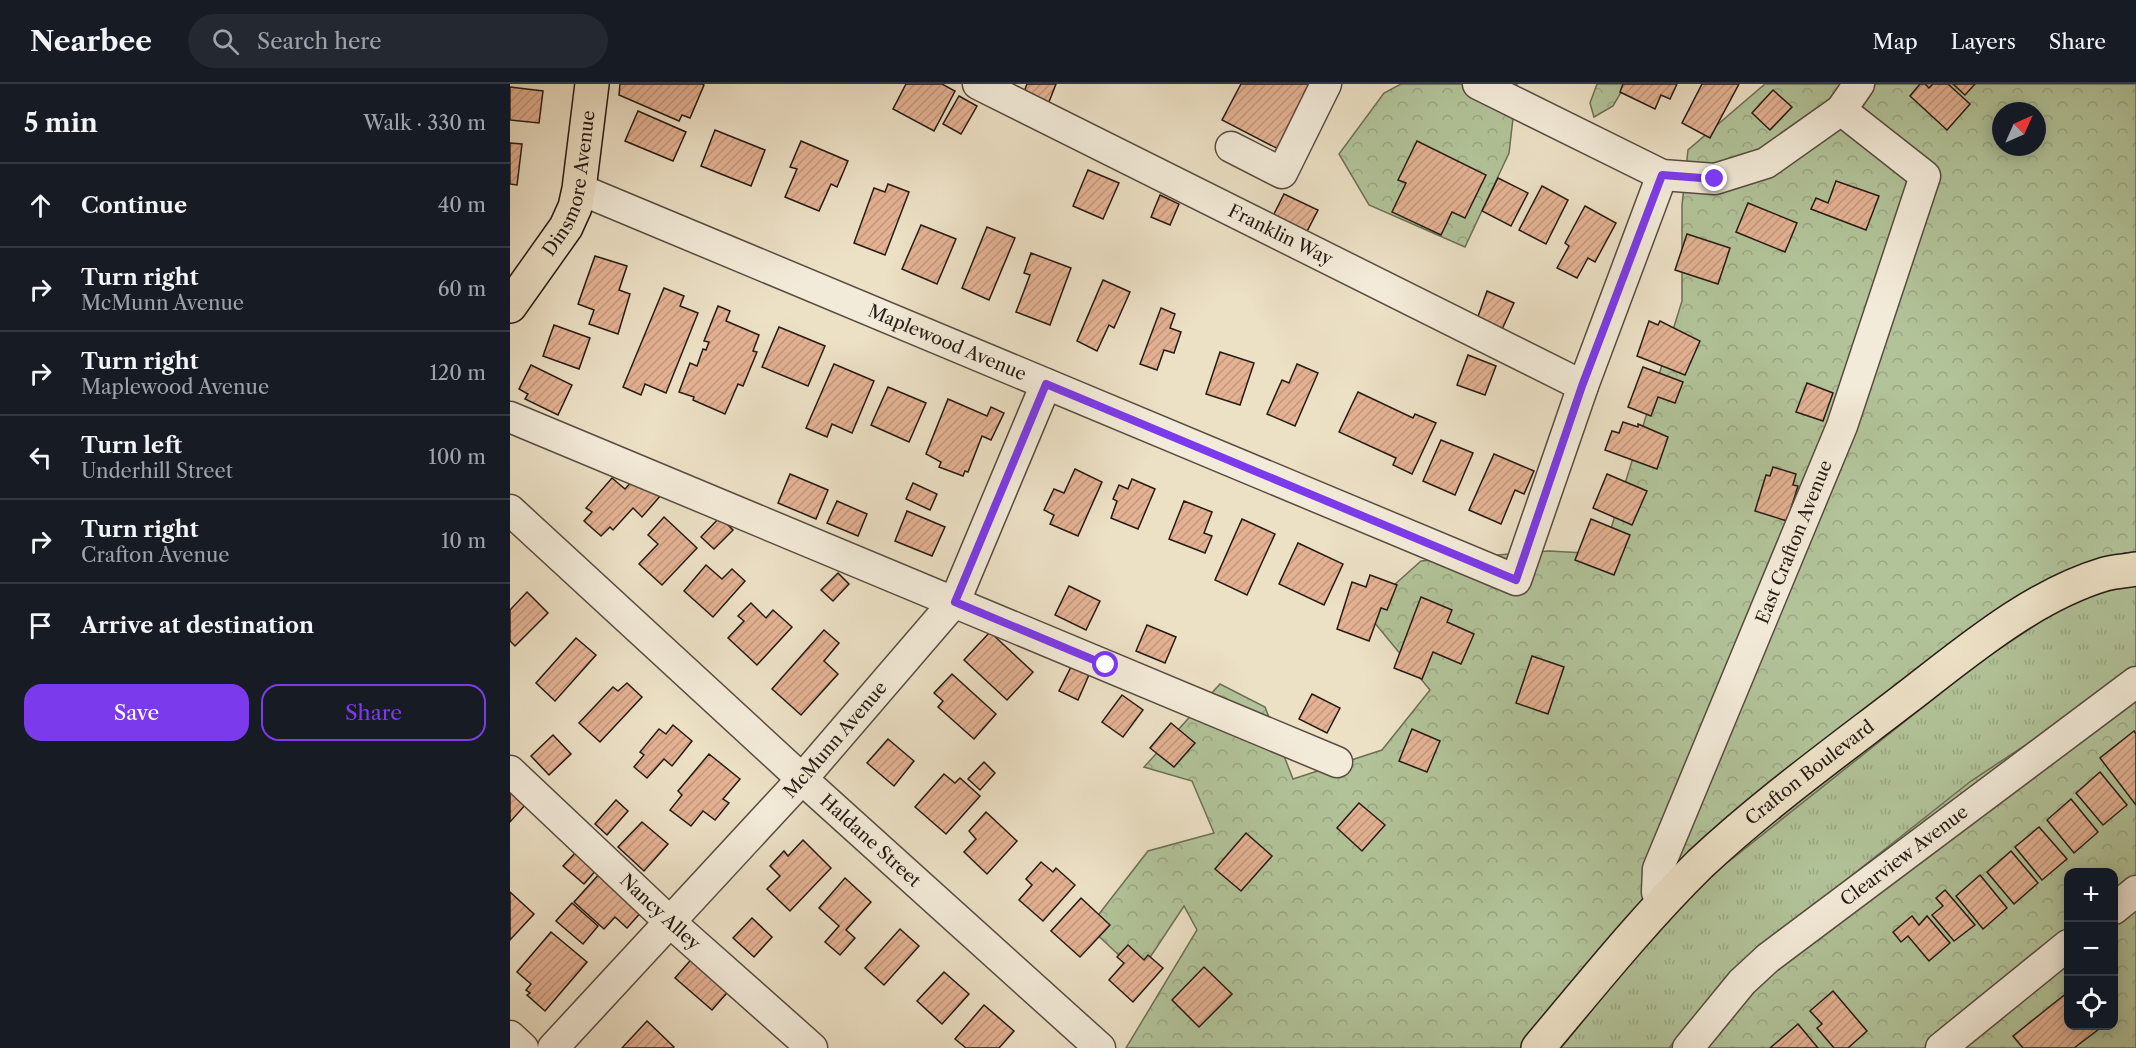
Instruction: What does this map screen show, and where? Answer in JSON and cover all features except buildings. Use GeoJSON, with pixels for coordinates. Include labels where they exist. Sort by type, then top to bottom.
{"type":"FeatureCollection","features":[{"type":"Feature","properties":{"kind":"main road","name":"Dinsmore Avenue"},"geometry":{"type":"LineString","coordinates":[[510,306],[566,227],[574,207],[579,189],[592,84]]}},
{"type":"Feature","properties":{"kind":"main road","name":"Crafton Boulevard"},"geometry":{"type":"LineString","coordinates":[[1538,1048],[1661,903],[1702,862],[1784,792],[1976,645],[2019,616],[2062,591],[2105,574],[2136,569]]}},
{"type":"Feature","properties":{"kind":"street","name":"Franklin Way"},"geometry":{"type":"LineString","coordinates":[[978,84],[1582,386]]}},
{"type":"Feature","properties":{"kind":"street"},"geometry":{"type":"LineString","coordinates":[[1231,147],[1282,173],[1326,84]]}},
{"type":"Feature","properties":{"kind":"street"},"geometry":{"type":"LineString","coordinates":[[1478,84],[1662,175],[1715,179],[1766,163],[1840,110],[1858,84]]}},
{"type":"Feature","properties":{"kind":"street","name":"East Crafton Avenue"},"geometry":{"type":"LineString","coordinates":[[1661,903],[1657,892],[1658,869],[1842,426],[1925,176],[1840,110]]}},
{"type":"Feature","properties":{"kind":"street"},"geometry":{"type":"LineString","coordinates":[[1582,386],[1662,175]]}},
{"type":"Feature","properties":{"kind":"street","name":"Maplewood Avenue"},"geometry":{"type":"LineString","coordinates":[[579,189],[1516,580],[1582,386]]}},
{"type":"Feature","properties":{"kind":"street","name":"McMunn Avenue"},"geometry":{"type":"LineString","coordinates":[[553,1048],[802,779],[955,602],[1046,384]]}},
{"type":"Feature","properties":{"kind":"street"},"geometry":{"type":"LineString","coordinates":[[510,417],[1337,762]]}},
{"type":"Feature","properties":{"kind":"street","name":"Haldane Street"},"geometry":{"type":"LineString","coordinates":[[510,510],[802,779],[1100,1048]]}},
{"type":"Feature","properties":{"kind":"street","name":"Clearview Avenue"},"geometry":{"type":"LineString","coordinates":[[1688,1048],[1742,982],[1768,958],[2136,682]]}},
{"type":"Feature","properties":{"kind":"street","name":"Nancy Alley"},"geometry":{"type":"LineString","coordinates":[[510,771],[670,922],[812,1048]]}},
{"type":"Feature","properties":{"kind":"street"},"geometry":{"type":"LineString","coordinates":[[2118,906],[2136,891]]}},
{"type":"Feature","properties":{"kind":"street"},"geometry":{"type":"LineString","coordinates":[[1941,1048],[2064,948]]}},
{"type":"Feature","properties":{"kind":"street"},"geometry":{"type":"LineString","coordinates":[[510,1036],[523,1048]]}},
{"type":"Feature","properties":{"kind":"green space"},"geometry":{"type":"Polygon","coordinates":[[[1401,84],[1517,84],[1509,153],[1465,247],[1369,205],[1339,154],[1384,93],[1401,84]]]}},
{"type":"Feature","properties":{"kind":"green space"},"geometry":{"type":"Polygon","coordinates":[[[1597,84],[1626,84],[1613,106],[1594,117],[1590,103],[1597,84]]]}},
{"type":"Feature","properties":{"kind":"green space"},"geometry":{"type":"Polygon","coordinates":[[[1765,84],[2136,84],[2136,1048],[1126,1048],[1197,930],[1184,906],[1139,974],[1089,927],[1148,851],[1214,833],[1192,781],[1144,767],[1220,684],[1265,707],[1293,779],[1382,750],[1430,690],[1365,611],[1421,561],[1549,551],[1603,554],[1682,301],[1682,205],[1688,150],[1765,84]]]}},
{"type":"Feature","properties":{"kind":"green space"},"geometry":{"type":"Polygon","coordinates":[[[2136,584],[2136,677],[2121,682],[1971,781],[1803,914],[1701,1008],[1669,1048],[1561,1048],[1607,991],[1713,874],[1977,664],[2073,600],[2136,584]]]}},
{"type":"Feature","properties":{"kind":"route"},"geometry":{"type":"LineString","coordinates":[[1106,665],[955,602],[1046,384],[1516,580],[1582,386],[1662,175],[1715,179]]}}]}
